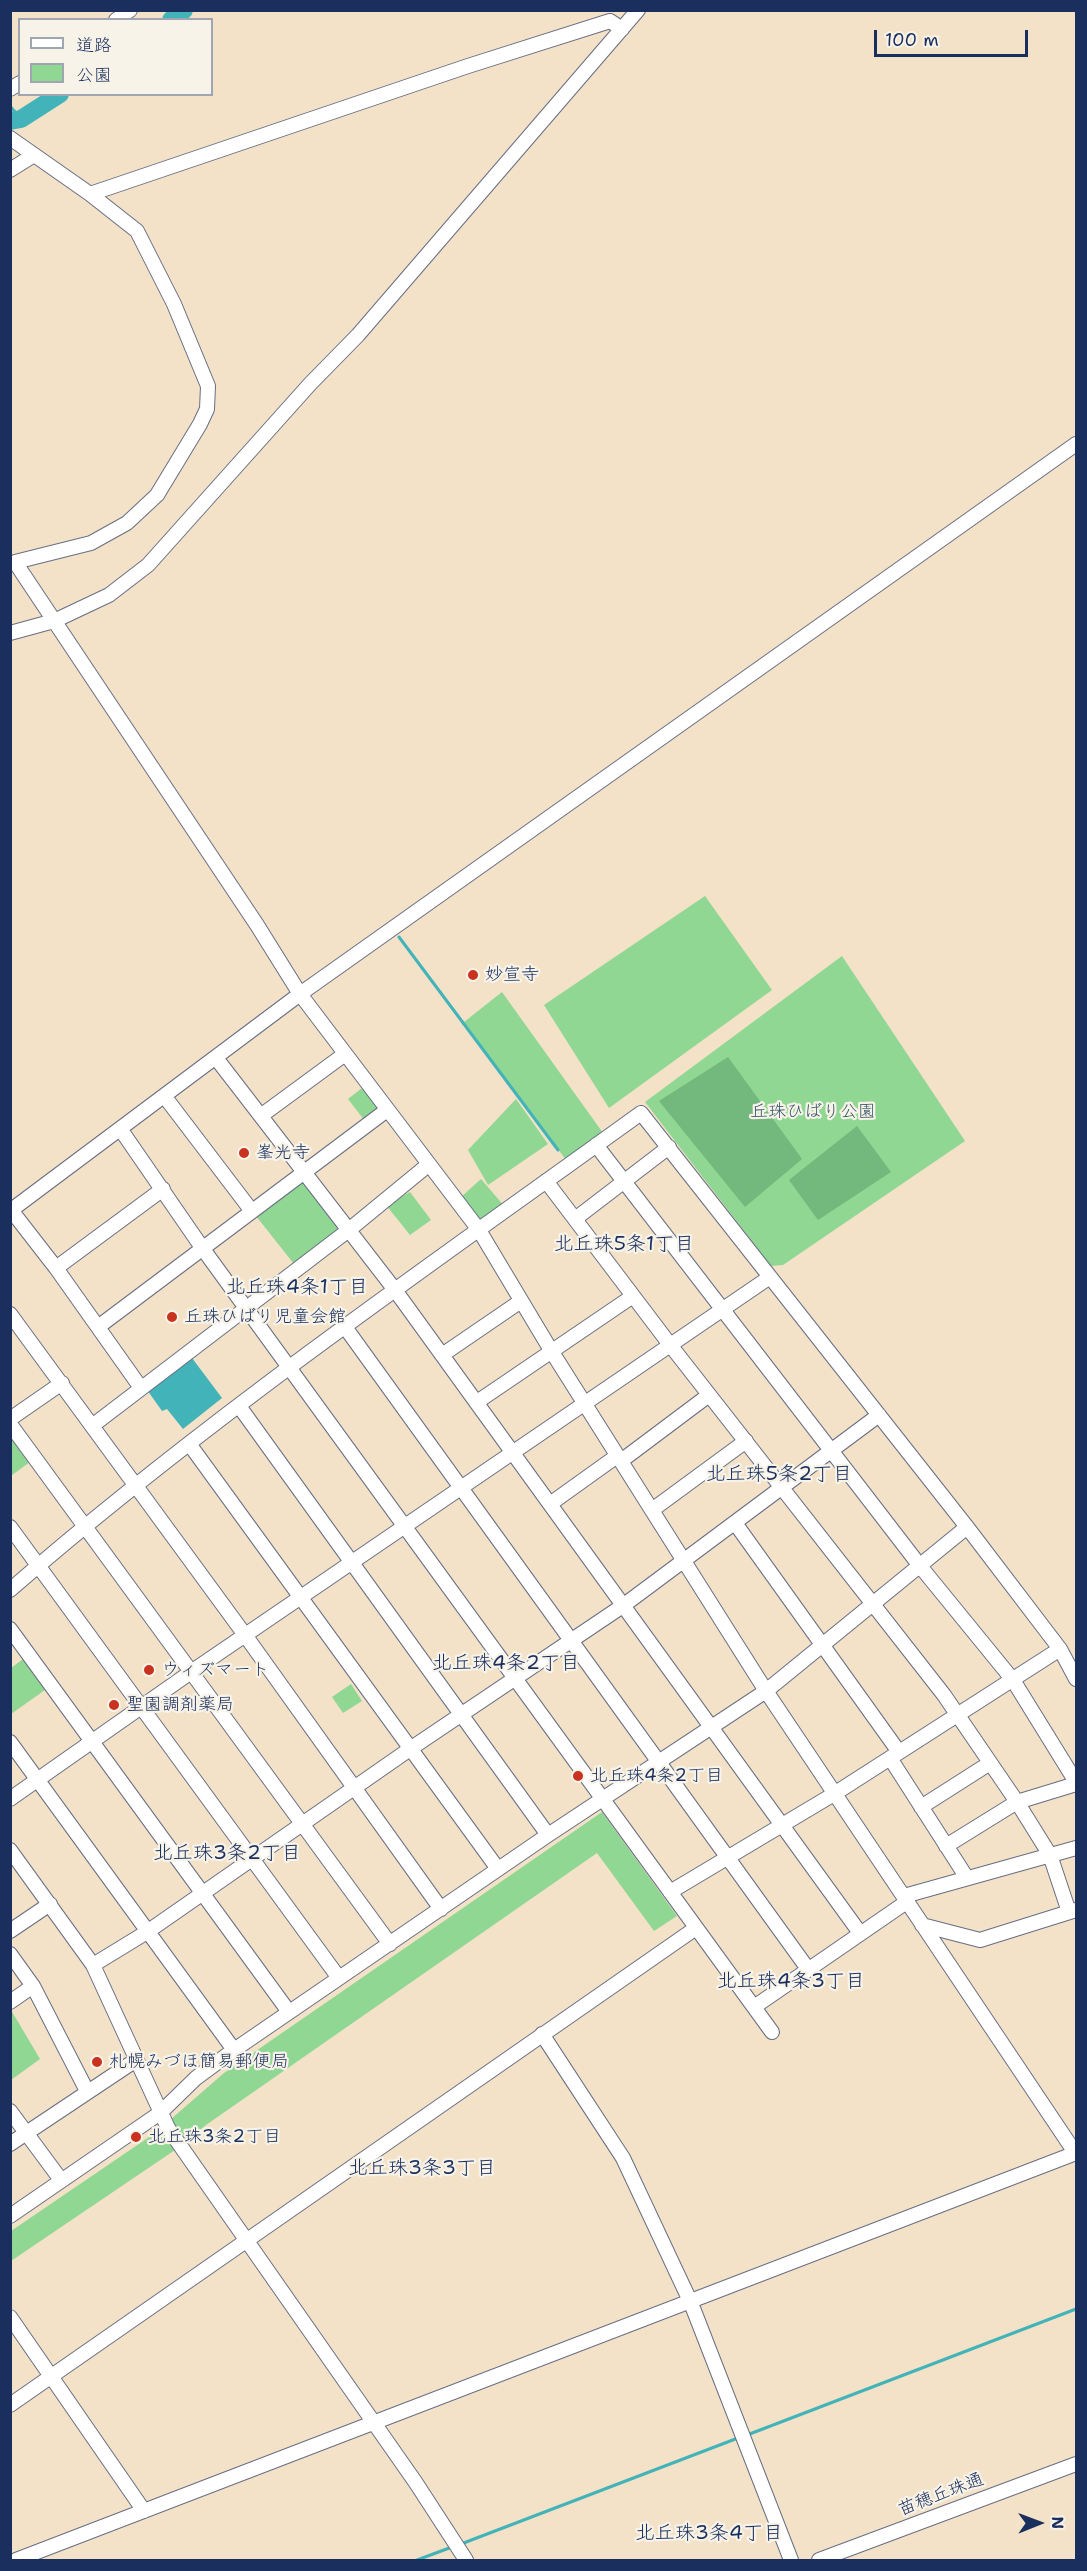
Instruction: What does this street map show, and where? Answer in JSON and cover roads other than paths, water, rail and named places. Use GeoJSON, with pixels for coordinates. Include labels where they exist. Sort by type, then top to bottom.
{"type":"FeatureCollection","features":[{"type":"Feature","properties":{"kind":"street"},"geometry":{"type":"LineString","coordinates":[[10,633],[54,621],[109,595],[148,565],[358,334],[638,10]]}},
{"type":"Feature","properties":{"kind":"street"},"geometry":{"type":"LineString","coordinates":[[90,194],[468,66],[610,21],[622,29]]}},
{"type":"Feature","properties":{"kind":"street"},"geometry":{"type":"LineString","coordinates":[[10,138],[90,194],[136,231],[174,304],[208,386],[207,409],[200,424],[157,495],[127,523],[91,543],[13,561],[257,925],[300,994],[479,1230],[552,1352],[766,1691],[1076,2154],[16,2560]]}},
{"type":"Feature","properties":{"kind":"street"},"geometry":{"type":"LineString","coordinates":[[10,171],[29,152]]}},
{"type":"Feature","properties":{"kind":"street"},"geometry":{"type":"LineString","coordinates":[[141,1388],[56,1268],[11,1211],[300,994],[1077,444]]}},
{"type":"Feature","properties":{"kind":"street"},"geometry":{"type":"LineString","coordinates":[[261,1115],[345,1054]]}},
{"type":"Feature","properties":{"kind":"street"},"geometry":{"type":"LineString","coordinates":[[216,1058],[396,1290],[860,1933]]}},
{"type":"Feature","properties":{"kind":"street"},"geometry":{"type":"LineString","coordinates":[[165,1097],[251,1210]]}},
{"type":"Feature","properties":{"kind":"street"},"geometry":{"type":"LineString","coordinates":[[98,1327],[387,1110]]}},
{"type":"Feature","properties":{"kind":"street"},"geometry":{"type":"LineString","coordinates":[[10,1590],[87,1526],[290,1366],[641,1113],[967,1527],[1060,1649],[1077,1679]]}},
{"type":"Feature","properties":{"kind":"street"},"geometry":{"type":"LineString","coordinates":[[121,1130],[203,1249],[406,1525],[772,2032]]}},
{"type":"Feature","properties":{"kind":"street"},"geometry":{"type":"LineString","coordinates":[[596,1145],[920,1566],[1013,1680],[1077,1783],[1017,1802],[946,1846]]}},
{"type":"Feature","properties":{"kind":"street"},"geometry":{"type":"LineString","coordinates":[[574,1219],[669,1147]]}},
{"type":"Feature","properties":{"kind":"street"},"geometry":{"type":"LineString","coordinates":[[92,1426],[350,1229],[428,1165]]}},
{"type":"Feature","properties":{"kind":"street"},"geometry":{"type":"LineString","coordinates":[[546,1181],[671,1346],[958,1715],[1050,1855],[1073,1911],[980,1940],[922,1925]]}},
{"type":"Feature","properties":{"kind":"street"},"geometry":{"type":"LineString","coordinates":[[56,1268],[163,1189]]}},
{"type":"Feature","properties":{"kind":"street"},"geometry":{"type":"LineString","coordinates":[[10,1799],[91,1740],[770,1277]]}},
{"type":"Feature","properties":{"kind":"street"},"geometry":{"type":"LineString","coordinates":[[477,1402],[633,1296]]}},
{"type":"Feature","properties":{"kind":"street"},"geometry":{"type":"LineString","coordinates":[[442,1355],[521,1301]]}},
{"type":"Feature","properties":{"kind":"street"},"geometry":{"type":"LineString","coordinates":[[10,1314],[356,1788],[441,1909]]}},
{"type":"Feature","properties":{"kind":"street"},"geometry":{"type":"LineString","coordinates":[[345,1327],[808,1969]]}},
{"type":"Feature","properties":{"kind":"street"},"geometry":{"type":"LineString","coordinates":[[62,1383],[10,1421],[390,1944]]}},
{"type":"Feature","properties":{"kind":"street"},"geometry":{"type":"LineString","coordinates":[[550,1504],[619,1459],[709,1395]]}},
{"type":"Feature","properties":{"kind":"street"},"geometry":{"type":"LineString","coordinates":[[239,1406],[548,1835]]}},
{"type":"Feature","properties":{"kind":"street"},"geometry":{"type":"LineString","coordinates":[[93,1965],[147,1932],[410,1749],[624,1605],[879,1415]]}},
{"type":"Feature","properties":{"kind":"street"},"geometry":{"type":"LineString","coordinates":[[652,1510],[746,1441]]}},
{"type":"Feature","properties":{"kind":"street"},"geometry":{"type":"LineString","coordinates":[[190,1445],[498,1869]]}},
{"type":"Feature","properties":{"kind":"street"},"geometry":{"type":"LineString","coordinates":[[735,1523],[895,1755],[921,1807],[967,1878]]}},
{"type":"Feature","properties":{"kind":"street"},"geometry":{"type":"LineString","coordinates":[[10,1527],[140,1707],[253,1857],[339,1978]]}},
{"type":"Feature","properties":{"kind":"street"},"geometry":{"type":"LineString","coordinates":[[10,2216],[160,2113],[196,2078],[234,2050],[548,1835],[766,1691],[874,1606],[967,1527]]}},
{"type":"Feature","properties":{"kind":"street"},"geometry":{"type":"LineString","coordinates":[[10,1629],[289,2012]]}},
{"type":"Feature","properties":{"kind":"street"},"geometry":{"type":"LineString","coordinates":[[670,1892],[834,1794],[1060,1649]]}},
{"type":"Feature","properties":{"kind":"street"},"geometry":{"type":"LineString","coordinates":[[10,1742],[234,2050]]}},
{"type":"Feature","properties":{"kind":"street"},"geometry":{"type":"LineString","coordinates":[[921,1807],[990,1763]]}},
{"type":"Feature","properties":{"kind":"street"},"geometry":{"type":"LineString","coordinates":[[753,2007],[906,1899],[967,1878],[1077,1848]]}},
{"type":"Feature","properties":{"kind":"street"},"geometry":{"type":"LineString","coordinates":[[10,1850],[93,1965],[160,2113],[174,2137],[375,2424],[452,2536],[465,2559]]}},
{"type":"Feature","properties":{"kind":"street"},"geometry":{"type":"LineString","coordinates":[[10,1931],[50,1904]]}},
{"type":"Feature","properties":{"kind":"street"},"geometry":{"type":"LineString","coordinates":[[10,2405],[248,2241],[293,2206],[696,1928]]}},
{"type":"Feature","properties":{"kind":"street"},"geometry":{"type":"LineString","coordinates":[[10,1954],[33,1986],[87,2091]]}},
{"type":"Feature","properties":{"kind":"street"},"geometry":{"type":"LineString","coordinates":[[10,2002],[33,1986]]}},
{"type":"Feature","properties":{"kind":"street"},"geometry":{"type":"LineString","coordinates":[[542,2034],[623,2158],[692,2303],[791,2560]]}},
{"type":"Feature","properties":{"kind":"street"},"geometry":{"type":"LineString","coordinates":[[10,2144],[136,2060]]}},
{"type":"Feature","properties":{"kind":"street"},"geometry":{"type":"LineString","coordinates":[[10,2111],[61,2180]]}},
{"type":"Feature","properties":{"kind":"street"},"geometry":{"type":"LineString","coordinates":[[10,2317],[144,2511]]}},
{"type":"Feature","properties":{"kind":"street","name":"苗穂丘珠通"},"geometry":{"type":"LineString","coordinates":[[819,2560],[1077,2464]]}},
{"type":"Feature","properties":{"kind":"water"},"geometry":{"type":"Polygon","coordinates":[[[189,1354],[222,1398],[183,1429],[167,1409],[162,1411],[145,1387],[189,1354]]]}},
{"type":"Feature","properties":{"kind":"waterway"},"geometry":{"type":"LineString","coordinates":[[174,18],[184,10]]}},
{"type":"Feature","properties":{"kind":"waterway"},"geometry":{"type":"LineString","coordinates":[[10,121],[21,119],[57,96]]}},
{"type":"Feature","properties":{"kind":"waterway"},"geometry":{"type":"LineString","coordinates":[[10,106],[21,119]]}},
{"type":"Feature","properties":{"kind":"waterway"},"geometry":{"type":"LineString","coordinates":[[399,937],[558,1150]]}},
{"type":"Feature","properties":{"kind":"waterway"},"geometry":{"type":"LineString","coordinates":[[747,2435],[1076,2309]]}},
{"type":"Feature","properties":{"kind":"waterway"},"geometry":{"type":"LineString","coordinates":[[461,2544],[738,2438]]}},
{"type":"Feature","properties":{"kind":"waterway"},"geometry":{"type":"LineString","coordinates":[[417,2560],[452,2547]]}},
{"type":"Feature","properties":{"kind":"place","name":"妙宣寺"},"geometry":{"type":"Point","coordinates":[473,975]}},
{"type":"Feature","properties":{"kind":"place","name":"峯光寺"},"geometry":{"type":"Point","coordinates":[244,1153]}},
{"type":"Feature","properties":{"kind":"place","name":"丘珠ひばり児童会館"},"geometry":{"type":"Point","coordinates":[172,1317]}},
{"type":"Feature","properties":{"kind":"place","name":"ウィズマート"},"geometry":{"type":"Point","coordinates":[149,1670]}},
{"type":"Feature","properties":{"kind":"place","name":"聖園調剤薬局"},"geometry":{"type":"Point","coordinates":[114,1705]}},
{"type":"Feature","properties":{"kind":"place","name":"北丘珠4条2丁目"},"geometry":{"type":"Point","coordinates":[578,1776]}},
{"type":"Feature","properties":{"kind":"place","name":"札幌みづほ簡易郵便局"},"geometry":{"type":"Point","coordinates":[97,2062]}},
{"type":"Feature","properties":{"kind":"place","name":"北丘珠3条2丁目"},"geometry":{"type":"Point","coordinates":[136,2137]}},
{"type":"Feature","properties":{"kind":"district","name":"北丘珠5条1丁目"},"geometry":{"type":"Point","coordinates":[624,1245]}},
{"type":"Feature","properties":{"kind":"district","name":"北丘珠4条1丁目"},"geometry":{"type":"Point","coordinates":[297,1288]}},
{"type":"Feature","properties":{"kind":"district","name":"北丘珠5条2丁目"},"geometry":{"type":"Point","coordinates":[779,1475]}},
{"type":"Feature","properties":{"kind":"district","name":"北丘珠4条2丁目"},"geometry":{"type":"Point","coordinates":[506,1664]}},
{"type":"Feature","properties":{"kind":"district","name":"北丘珠3条2丁目"},"geometry":{"type":"Point","coordinates":[227,1854]}},
{"type":"Feature","properties":{"kind":"district","name":"北丘珠4条3丁目"},"geometry":{"type":"Point","coordinates":[791,1982]}},
{"type":"Feature","properties":{"kind":"district","name":"北丘珠3条3丁目"},"geometry":{"type":"Point","coordinates":[422,2169]}},
{"type":"Feature","properties":{"kind":"district","name":"北丘珠3条4丁目"},"geometry":{"type":"Point","coordinates":[709,2534]}},
{"type":"Feature","properties":{"kind":"park label","name":"丘珠ひばり公園"},"geometry":{"type":"Point","coordinates":[813,1112]}}]}
